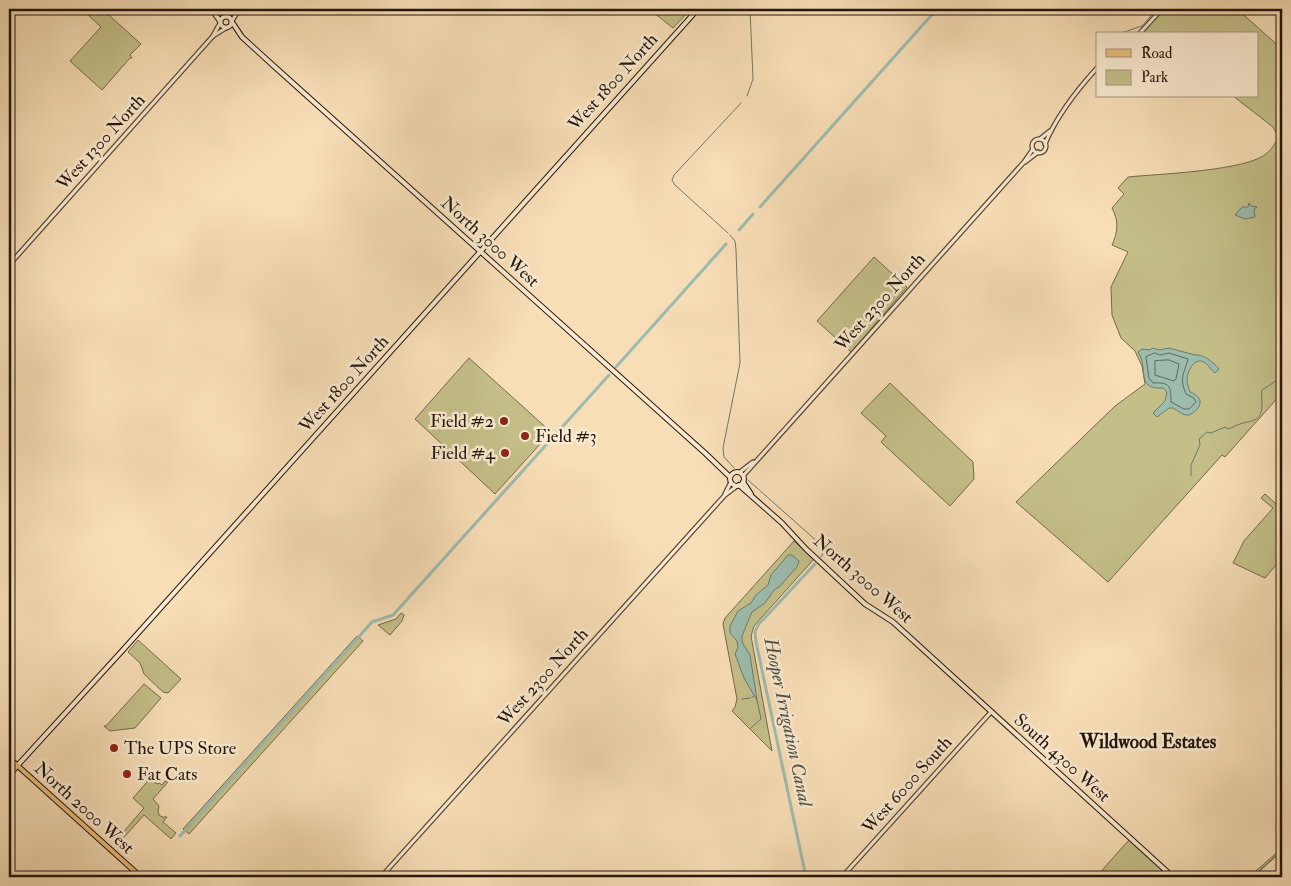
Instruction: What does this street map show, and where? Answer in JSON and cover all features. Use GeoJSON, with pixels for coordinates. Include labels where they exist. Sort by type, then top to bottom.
{"type":"FeatureCollection","features":[{"type":"Feature","properties":{"kind":"main road"},"geometry":{"type":"LineString","coordinates":[[211,9],[230,18],[232,21],[230,26],[226,28],[222,26],[211,9]]}},
{"type":"Feature","properties":{"kind":"main road","name":"West 1800 North"},"geometry":{"type":"LineString","coordinates":[[9,776],[698,9]]}},
{"type":"Feature","properties":{"kind":"main road"},"geometry":{"type":"LineString","coordinates":[[220,23],[221,19],[226,16]]}},
{"type":"Feature","properties":{"kind":"main road","name":"North 3000 West"},"geometry":{"type":"LineString","coordinates":[[232,21],[242,37]]}},
{"type":"Feature","properties":{"kind":"main road","name":"North 3000 West"},"geometry":{"type":"LineString","coordinates":[[226,28],[242,37],[720,466],[730,480],[740,484],[865,604],[893,622],[934,659]]}},
{"type":"Feature","properties":{"kind":"main road","name":"North 3000 West"},"geometry":{"type":"LineString","coordinates":[[720,466],[734,472]]}},
{"type":"Feature","properties":{"kind":"main road"},"geometry":{"type":"LineString","coordinates":[[730,480],[734,472],[741,474],[740,484]]}},
{"type":"Feature","properties":{"kind":"main road","name":"South 4300 West"},"geometry":{"type":"LineString","coordinates":[[934,659],[1173,877]]}},
{"type":"Feature","properties":{"kind":"main road","name":"North 2000 West"},"geometry":{"type":"LineString","coordinates":[[9,758],[141,877]]}},
{"type":"Feature","properties":{"kind":"street"},"geometry":{"type":"LineString","coordinates":[[226,16],[238,9]]}},
{"type":"Feature","properties":{"kind":"street"},"geometry":{"type":"LineString","coordinates":[[232,21],[238,9]]}},
{"type":"Feature","properties":{"kind":"street"},"geometry":{"type":"LineString","coordinates":[[1142,32],[1162,9]]}},
{"type":"Feature","properties":{"kind":"street","name":"West 1300 North"},"geometry":{"type":"LineString","coordinates":[[9,265],[213,36],[220,23]]}},
{"type":"Feature","properties":{"kind":"street","name":"West 1300 North"},"geometry":{"type":"LineString","coordinates":[[213,36],[226,28]]}},
{"type":"Feature","properties":{"kind":"street"},"geometry":{"type":"LineString","coordinates":[[1024,162],[1043,150],[1051,131],[1076,91],[1096,69]]}},
{"type":"Feature","properties":{"kind":"street"},"geometry":{"type":"LineString","coordinates":[[1024,162],[1033,148],[1034,141],[1051,131]]}},
{"type":"Feature","properties":{"kind":"street"},"geometry":{"type":"LineString","coordinates":[[1040,139],[1045,144]]}},
{"type":"Feature","properties":{"kind":"street"},"geometry":{"type":"LineString","coordinates":[[1033,148],[1038,152]]}},
{"type":"Feature","properties":{"kind":"street","name":"West 2300 North"},"geometry":{"type":"LineString","coordinates":[[741,474],[756,461],[1024,162]]}},
{"type":"Feature","properties":{"kind":"street","name":"West 2300 North"},"geometry":{"type":"LineString","coordinates":[[725,495],[730,480]]}},
{"type":"Feature","properties":{"kind":"street","name":"West 2300 North"},"geometry":{"type":"LineString","coordinates":[[381,877],[725,495],[740,484]]}},
{"type":"Feature","properties":{"kind":"street","name":"West 6000 South"},"geometry":{"type":"LineString","coordinates":[[842,877],[991,712]]}},
{"type":"Feature","properties":{"kind":"green space"},"geometry":{"type":"Polygon","coordinates":[[[90,9],[102,9],[141,44],[130,55],[132,58],[102,90],[70,61],[101,27],[86,13],[90,9]]]}},
{"type":"Feature","properties":{"kind":"green space"},"geometry":{"type":"Polygon","coordinates":[[[649,9],[691,9],[673,28],[649,9]]]}},
{"type":"Feature","properties":{"kind":"green space"},"geometry":{"type":"Polygon","coordinates":[[[1164,9],[1237,9],[1282,49],[1282,393],[1225,457],[1222,455],[1108,582],[1016,502],[1115,406],[1145,384],[1142,366],[1135,351],[1121,338],[1112,315],[1111,287],[1128,252],[1112,245],[1117,227],[1116,217],[1112,208],[1124,194],[1118,188],[1128,177],[1201,171],[1242,164],[1267,153],[1279,138],[1273,127],[1236,98],[1258,98],[1258,32],[1144,32],[1164,9]]]}},
{"type":"Feature","properties":{"kind":"green space"},"geometry":{"type":"Polygon","coordinates":[[[874,257],[907,287],[851,352],[817,321],[874,257]]]}},
{"type":"Feature","properties":{"kind":"green space"},"geometry":{"type":"Polygon","coordinates":[[[469,358],[551,432],[495,494],[415,419],[469,358]]]}},
{"type":"Feature","properties":{"kind":"green space"},"geometry":{"type":"Polygon","coordinates":[[[890,383],[973,462],[974,479],[950,506],[881,442],[886,436],[861,413],[890,383]]]}},
{"type":"Feature","properties":{"kind":"green space"},"geometry":{"type":"Polygon","coordinates":[[[1265,494],[1282,509],[1282,570],[1276,565],[1265,578],[1233,563],[1244,541],[1273,508],[1261,498],[1265,494]]]}},
{"type":"Feature","properties":{"kind":"green space"},"geometry":{"type":"Polygon","coordinates":[[[794,541],[814,559],[754,626],[751,636],[772,751],[732,711],[737,699],[723,624],[725,618],[794,541]]]}},
{"type":"Feature","properties":{"kind":"green space"},"geometry":{"type":"Polygon","coordinates":[[[401,613],[404,615],[402,621],[390,635],[378,625],[396,619],[401,613]]]}},
{"type":"Feature","properties":{"kind":"green space"},"geometry":{"type":"Polygon","coordinates":[[[357,636],[363,641],[189,834],[183,829],[357,636]]]}},
{"type":"Feature","properties":{"kind":"green space"},"geometry":{"type":"Polygon","coordinates":[[[138,640],[181,679],[168,693],[163,692],[144,674],[140,663],[128,652],[138,640]]]}},
{"type":"Feature","properties":{"kind":"green space"},"geometry":{"type":"Polygon","coordinates":[[[144,684],[161,698],[135,728],[110,731],[104,726],[144,684]]]}},
{"type":"Feature","properties":{"kind":"green space"},"geometry":{"type":"Polygon","coordinates":[[[147,773],[157,784],[162,785],[165,781],[168,782],[153,799],[159,806],[159,815],[167,817],[163,822],[176,833],[171,839],[144,815],[117,845],[114,843],[144,808],[133,798],[147,782],[147,773]]]}},
{"type":"Feature","properties":{"kind":"green space"},"geometry":{"type":"Polygon","coordinates":[[[1129,840],[1170,877],[1096,877],[1129,840]]]}},
{"type":"Feature","properties":{"kind":"green space"},"geometry":{"type":"Polygon","coordinates":[[[1282,848],[1282,851],[1253,877],[1249,877],[1282,848]]]}},
{"type":"Feature","properties":{"kind":"water"},"geometry":{"type":"Polygon","coordinates":[[[1249,203],[1251,206],[1257,207],[1254,209],[1255,217],[1245,219],[1235,215],[1242,207],[1248,207],[1249,203]]]}},
{"type":"Feature","properties":{"kind":"water"},"geometry":{"type":"Polygon","coordinates":[[[1152,348],[1160,350],[1169,348],[1202,356],[1219,369],[1215,373],[1205,363],[1200,361],[1192,366],[1188,373],[1187,383],[1190,392],[1199,398],[1200,403],[1191,414],[1183,414],[1173,408],[1169,408],[1157,417],[1153,413],[1165,401],[1167,392],[1163,388],[1154,388],[1149,385],[1144,377],[1143,365],[1138,352],[1142,349],[1150,350],[1152,348]]]}},
{"type":"Feature","properties":{"kind":"water"},"geometry":{"type":"Polygon","coordinates":[[[788,555],[792,555],[799,561],[797,567],[774,590],[765,603],[752,612],[742,636],[742,642],[750,655],[757,700],[744,678],[735,654],[738,647],[737,641],[730,633],[730,626],[738,611],[751,603],[756,595],[768,585],[771,575],[788,555]]]}},
{"type":"Feature","properties":{"kind":"waterway","name":"Hooper Irrigation Canal"},"geometry":{"type":"LineString","coordinates":[[747,96],[753,79],[750,9]]}},
{"type":"Feature","properties":{"kind":"waterway"},"geometry":{"type":"LineString","coordinates":[[760,207],[937,9]]}},
{"type":"Feature","properties":{"kind":"waterway"},"geometry":{"type":"LineString","coordinates":[[1124,32],[1142,26],[1157,9]]}},
{"type":"Feature","properties":{"kind":"waterway","name":"Hooper Irrigation Canal"},"geometry":{"type":"LineString","coordinates":[[728,233],[675,185],[672,180],[674,175],[741,103]]}},
{"type":"Feature","properties":{"kind":"waterway"},"geometry":{"type":"LineString","coordinates":[[739,230],[753,214]]}},
{"type":"Feature","properties":{"kind":"waterway","name":"Hooper Irrigation Canal"},"geometry":{"type":"LineString","coordinates":[[730,235],[735,241],[736,250],[740,363],[723,448],[724,457],[734,468]]}},
{"type":"Feature","properties":{"kind":"waterway"},"geometry":{"type":"LineString","coordinates":[[616,367],[726,244]]}},
{"type":"Feature","properties":{"kind":"waterway"},"geometry":{"type":"LineString","coordinates":[[180,836],[372,622],[393,615],[609,375]]}},
{"type":"Feature","properties":{"kind":"waterway"},"geometry":{"type":"LineString","coordinates":[[1191,476],[1191,465],[1200,445],[1199,439],[1207,432],[1211,433],[1225,427],[1228,429],[1258,418],[1262,406],[1262,390],[1282,377]]}},
{"type":"Feature","properties":{"kind":"waterway","name":"Hooper Irrigation Canal"},"geometry":{"type":"LineString","coordinates":[[748,480],[819,543],[824,551],[821,557]]}},
{"type":"Feature","properties":{"kind":"waterway","name":"Hooper Irrigation Canal"},"geometry":{"type":"LineString","coordinates":[[806,877],[755,632],[758,625],[815,564]]}},
{"type":"Feature","properties":{"kind":"waterway"},"geometry":{"type":"LineString","coordinates":[[742,699],[750,698]]}},
{"type":"Feature","properties":{"kind":"waterway"},"geometry":{"type":"LineString","coordinates":[[751,728],[761,719],[757,700]]}},
{"type":"Feature","properties":{"kind":"waterway"},"geometry":{"type":"LineString","coordinates":[[1252,877],[1282,850]]}},
{"type":"Feature","properties":{"kind":"place","name":"Field #2"},"geometry":{"type":"Point","coordinates":[504,421]}},
{"type":"Feature","properties":{"kind":"place","name":"Field #3"},"geometry":{"type":"Point","coordinates":[525,436]}},
{"type":"Feature","properties":{"kind":"place","name":"Field #4"},"geometry":{"type":"Point","coordinates":[505,453]}},
{"type":"Feature","properties":{"kind":"place","name":"The UPS Store"},"geometry":{"type":"Point","coordinates":[114,748]}},
{"type":"Feature","properties":{"kind":"place","name":"Fat Cats"},"geometry":{"type":"Point","coordinates":[127,774]}},
{"type":"Feature","properties":{"kind":"district","name":"Wildwood Estates"},"geometry":{"type":"Point","coordinates":[1148,742]}}]}
